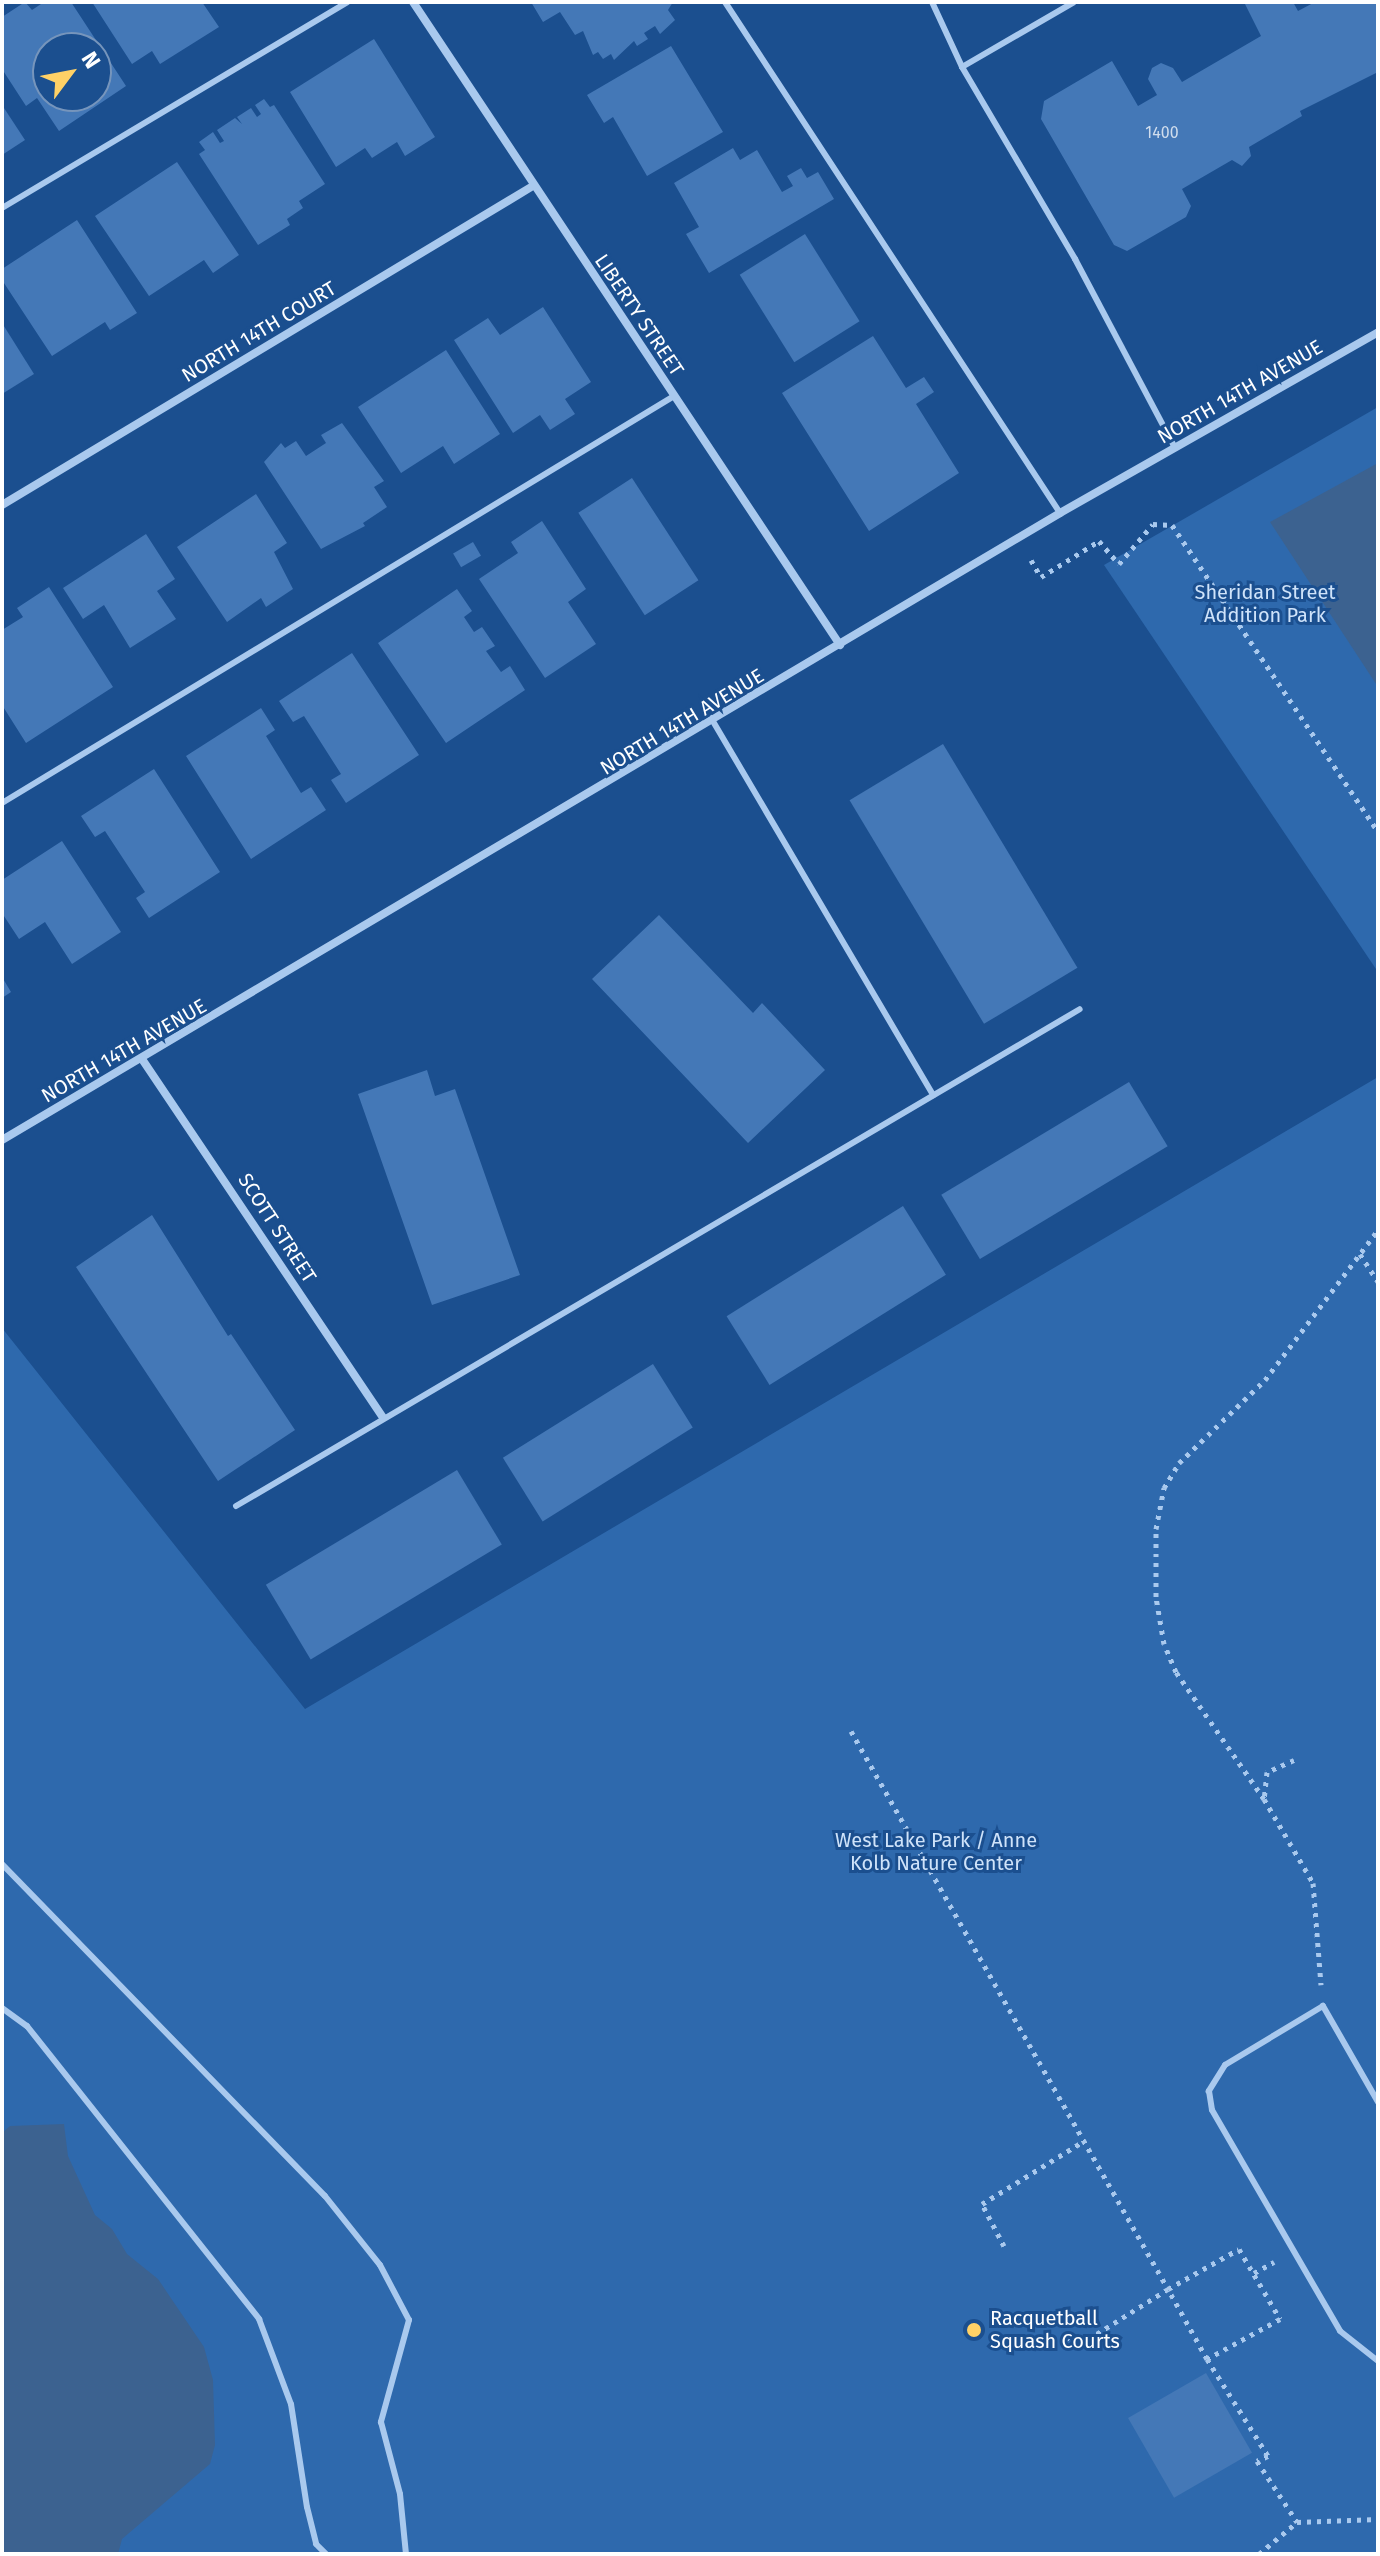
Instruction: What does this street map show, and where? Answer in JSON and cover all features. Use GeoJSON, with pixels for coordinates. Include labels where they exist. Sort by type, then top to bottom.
{"type":"FeatureCollection","features":[{"type":"Feature","properties":{"kind":"street","name":"LIBERTY STREET"},"geometry":{"type":"LineString","coordinates":[[413,2],[840,645]]}},
{"type":"Feature","properties":{"kind":"street","name":"NORTH 14TH COURT"},"geometry":{"type":"LineString","coordinates":[[2,505],[533,186]]}},
{"type":"Feature","properties":{"kind":"street","name":"NORTH 14TH AVENUE"},"geometry":{"type":"LineString","coordinates":[[2,1140],[714,723],[1060,513],[1378,332]]}},
{"type":"Feature","properties":{"kind":"street","name":"SCOTT STREET"},"geometry":{"type":"LineString","coordinates":[[142,1059],[383,1418]]}},
{"type":"Feature","properties":{"kind":"lane"},"geometry":{"type":"LineString","coordinates":[[2,208],[347,2]]}},
{"type":"Feature","properties":{"kind":"lane"},"geometry":{"type":"LineString","coordinates":[[725,2],[1060,513]]}},
{"type":"Feature","properties":{"kind":"lane"},"geometry":{"type":"LineString","coordinates":[[932,2],[962,67],[1075,259],[1175,448]]}},
{"type":"Feature","properties":{"kind":"lane"},"geometry":{"type":"LineString","coordinates":[[962,67],[1074,2]]}},
{"type":"Feature","properties":{"kind":"lane"},"geometry":{"type":"LineString","coordinates":[[2,803],[674,396]]}},
{"type":"Feature","properties":{"kind":"lane"},"geometry":{"type":"LineString","coordinates":[[714,723],[933,1095]]}},
{"type":"Feature","properties":{"kind":"lane"},"geometry":{"type":"LineString","coordinates":[[236,1506],[1080,1009]]}},
{"type":"Feature","properties":{"kind":"lane"},"geometry":{"type":"LineString","coordinates":[[2,1864],[325,2196],[380,2265],[409,2320],[381,2422],[400,2494],[406,2554]]}},
{"type":"Feature","properties":{"kind":"lane"},"geometry":{"type":"LineString","coordinates":[[1378,2102],[1323,2006],[1225,2065],[1209,2091],[1212,2110],[1340,2331],[1378,2361]]}},
{"type":"Feature","properties":{"kind":"lane"},"geometry":{"type":"LineString","coordinates":[[2,2008],[27,2026],[259,2319],[291,2404],[307,2507],[316,2544],[326,2554]]}},
{"type":"Feature","properties":{"kind":"path"},"geometry":{"type":"LineString","coordinates":[[1018,538],[1041,577],[1099,541],[1119,564],[1153,524],[1172,525],[1378,831]]}},
{"type":"Feature","properties":{"kind":"path"},"geometry":{"type":"LineString","coordinates":[[1323,2006],[1313,1883],[1264,1799],[1176,1672],[1164,1644],[1156,1597],[1159,1515],[1164,1488],[1179,1463],[1265,1380],[1378,1230]]}},
{"type":"Feature","properties":{"kind":"path"},"geometry":{"type":"LineString","coordinates":[[1360,1254],[1378,1282]]}},
{"type":"Feature","properties":{"kind":"path"},"geometry":{"type":"LineString","coordinates":[[851,1731],[1207,2359],[1268,2456],[1257,2461],[1297,2522]]}},
{"type":"Feature","properties":{"kind":"path"},"geometry":{"type":"LineString","coordinates":[[1264,1799],[1267,1772],[1294,1760]]}},
{"type":"Feature","properties":{"kind":"path"},"geometry":{"type":"LineString","coordinates":[[1004,2246],[982,2204],[1084,2141]]}},
{"type":"Feature","properties":{"kind":"path"},"geometry":{"type":"LineString","coordinates":[[1069,2339],[1076,2347],[1239,2249],[1280,2319],[1207,2359]]}},
{"type":"Feature","properties":{"kind":"path"},"geometry":{"type":"LineString","coordinates":[[1259,2554],[1297,2522],[1378,2519]]}},
{"type":"Feature","properties":{"kind":"green space","name":"Sheridan Street Addition Park"},"geometry":{"type":"Polygon","coordinates":[[[1378,407],[1378,972],[1104,565],[1378,407]]]}},
{"type":"Feature","properties":{"kind":"green space","name":"West Lake Park / Anne Kolb Nature Center"},"geometry":{"type":"Polygon","coordinates":[[[1378,1077],[1378,2554],[2,2554],[2,1328],[305,1709],[1378,1077]]]}},
{"type":"Feature","properties":{"kind":"shaded area"},"geometry":{"type":"Polygon","coordinates":[[[1378,463],[1378,687],[1270,522],[1378,463]]]}},
{"type":"Feature","properties":{"kind":"shaded area"},"geometry":{"type":"Polygon","coordinates":[[[64,2124],[68,2156],[95,2215],[112,2229],[127,2254],[158,2279],[204,2347],[213,2380],[215,2445],[210,2464],[122,2539],[118,2554],[2,2554],[2,2133],[10,2126],[64,2124]]]}},
{"type":"Feature","properties":{"kind":"building"},"geometry":{"type":"Polygon","coordinates":[[[25,2],[32,10],[44,2],[71,2],[91,32],[32,32],[32,102],[26,106],[2,69],[2,17],[25,2]]]}},
{"type":"Feature","properties":{"kind":"building"},"geometry":{"type":"Polygon","coordinates":[[[92,2],[202,2],[219,27],[160,64],[152,51],[132,64],[92,2]]]}},
{"type":"Feature","properties":{"kind":"building"},"geometry":{"type":"Polygon","coordinates":[[[531,2],[673,2],[668,10],[675,20],[660,34],[655,26],[644,33],[648,39],[637,46],[634,41],[614,60],[611,54],[603,59],[598,52],[593,55],[583,31],[575,35],[560,12],[543,22],[531,2]]]}},
{"type":"Feature","properties":{"kind":"building"},"geometry":{"type":"Polygon","coordinates":[[[1244,2],[1293,2],[1298,11],[1315,2],[1378,2],[1378,72],[1300,111],[1302,116],[1249,147],[1251,156],[1242,166],[1232,160],[1182,189],[1191,206],[1186,217],[1127,251],[1114,245],[1041,119],[1044,101],[1112,61],[1138,106],[1157,95],[1148,79],[1152,68],[1161,63],[1173,68],[1182,82],[1261,36],[1244,2]]]}},
{"type":"Feature","properties":{"kind":"building"},"geometry":{"type":"Polygon","coordinates":[[[374,39],[435,137],[405,156],[397,142],[372,158],[365,148],[336,167],[290,92],[374,39]]]}},
{"type":"Feature","properties":{"kind":"building"},"geometry":{"type":"Polygon","coordinates":[[[671,46],[723,132],[647,176],[613,117],[604,123],[587,95],[671,46]]]}},
{"type":"Feature","properties":{"kind":"building"},"geometry":{"type":"Polygon","coordinates":[[[112,65],[126,86],[112,95],[112,65]]]}},
{"type":"Feature","properties":{"kind":"building"},"geometry":{"type":"Polygon","coordinates":[[[264,99],[270,107],[274,105],[325,184],[299,201],[303,208],[287,219],[290,225],[258,245],[199,154],[205,150],[199,142],[213,132],[220,143],[224,141],[217,130],[235,118],[242,124],[237,117],[251,108],[257,117],[261,114],[255,105],[264,99]]]}},
{"type":"Feature","properties":{"kind":"building"},"geometry":{"type":"Polygon","coordinates":[[[2,105],[25,140],[2,155],[2,105]]]}},
{"type":"Feature","properties":{"kind":"building"},"geometry":{"type":"Polygon","coordinates":[[[46,112],[87,112],[59,131],[46,112]]]}},
{"type":"Feature","properties":{"kind":"building"},"geometry":{"type":"Polygon","coordinates":[[[733,148],[740,160],[757,150],[782,192],[793,186],[787,176],[801,168],[807,178],[818,172],[834,199],[709,273],[686,234],[699,227],[674,183],[733,148]]]}},
{"type":"Feature","properties":{"kind":"building"},"geometry":{"type":"Polygon","coordinates":[[[177,162],[239,255],[213,273],[204,260],[149,296],[95,216],[177,162]]]}},
{"type":"Feature","properties":{"kind":"building"},"geometry":{"type":"Polygon","coordinates":[[[77,220],[137,313],[110,330],[105,322],[52,356],[2,280],[2,269],[77,220]]]}},
{"type":"Feature","properties":{"kind":"building"},"geometry":{"type":"Polygon","coordinates":[[[805,234],[860,321],[794,362],[740,275],[805,234]]]}},
{"type":"Feature","properties":{"kind":"building"},"geometry":{"type":"Polygon","coordinates":[[[543,307],[591,382],[565,399],[575,414],[550,430],[540,415],[513,433],[454,340],[488,318],[500,335],[543,307]]]}},
{"type":"Feature","properties":{"kind":"building"},"geometry":{"type":"Polygon","coordinates":[[[2,323],[34,374],[2,394],[2,323]]]}},
{"type":"Feature","properties":{"kind":"building"},"geometry":{"type":"Polygon","coordinates":[[[873,336],[906,388],[924,377],[934,392],[916,404],[959,473],[869,531],[782,393],[873,336]]]}},
{"type":"Feature","properties":{"kind":"building"},"geometry":{"type":"Polygon","coordinates":[[[446,350],[500,434],[454,464],[443,446],[401,473],[358,407],[446,350]]]}},
{"type":"Feature","properties":{"kind":"building"},"geometry":{"type":"Polygon","coordinates":[[[342,423],[384,481],[374,487],[387,507],[363,523],[365,526],[321,549],[264,462],[281,443],[285,448],[296,441],[306,456],[326,443],[321,435],[342,423]]]}},
{"type":"Feature","properties":{"kind":"building"},"geometry":{"type":"Polygon","coordinates":[[[632,478],[698,580],[645,615],[578,513],[632,478]]]}},
{"type":"Feature","properties":{"kind":"building"},"geometry":{"type":"Polygon","coordinates":[[[256,494],[287,543],[274,552],[293,589],[266,607],[261,598],[227,622],[177,547],[256,494]]]}},
{"type":"Feature","properties":{"kind":"building"},"geometry":{"type":"Polygon","coordinates":[[[542,521],[586,589],[568,602],[596,644],[545,678],[479,579],[518,553],[511,542],[542,521]]]}},
{"type":"Feature","properties":{"kind":"building"},"geometry":{"type":"Polygon","coordinates":[[[146,534],[175,579],[157,591],[176,619],[130,648],[104,605],[83,619],[63,588],[146,534]]]}},
{"type":"Feature","properties":{"kind":"building"},"geometry":{"type":"Polygon","coordinates":[[[473,542],[481,556],[461,567],[453,554],[473,542]]]}},
{"type":"Feature","properties":{"kind":"building"},"geometry":{"type":"Polygon","coordinates":[[[49,587],[113,687],[26,743],[2,705],[2,630],[23,617],[17,608],[49,587]]]}},
{"type":"Feature","properties":{"kind":"building"},"geometry":{"type":"Polygon","coordinates":[[[457,589],[472,611],[464,617],[474,632],[482,627],[495,646],[486,651],[501,672],[510,666],[525,690],[446,743],[378,643],[457,589]]]}},
{"type":"Feature","properties":{"kind":"building"},"geometry":{"type":"Polygon","coordinates":[[[352,653],[419,755],[346,803],[331,780],[341,774],[304,716],[293,722],[279,701],[352,653]]]}},
{"type":"Feature","properties":{"kind":"building"},"geometry":{"type":"Polygon","coordinates":[[[261,708],[275,730],[266,736],[301,793],[311,787],[326,810],[251,859],[186,756],[261,708]]]}},
{"type":"Feature","properties":{"kind":"building"},"geometry":{"type":"Polygon","coordinates":[[[943,744],[1077,968],[984,1024],[850,800],[943,744]]]}},
{"type":"Feature","properties":{"kind":"building"},"geometry":{"type":"Polygon","coordinates":[[[154,769],[220,872],[149,918],[136,898],[145,892],[105,831],[95,837],[81,816],[154,769]]]}},
{"type":"Feature","properties":{"kind":"building"},"geometry":{"type":"Polygon","coordinates":[[[62,841],[121,932],[72,964],[45,922],[19,939],[2,913],[2,880],[62,841]]]}},
{"type":"Feature","properties":{"kind":"building"},"geometry":{"type":"Polygon","coordinates":[[[659,915],[753,1013],[762,1003],[825,1070],[748,1143],[592,979],[659,915]]]}},
{"type":"Feature","properties":{"kind":"building"},"geometry":{"type":"Polygon","coordinates":[[[2,977],[11,992],[2,998],[2,977]]]}},
{"type":"Feature","properties":{"kind":"building"},"geometry":{"type":"Polygon","coordinates":[[[427,1070],[435,1096],[455,1089],[520,1275],[432,1305],[358,1094],[427,1070]]]}},
{"type":"Feature","properties":{"kind":"building"},"geometry":{"type":"Polygon","coordinates":[[[1129,1082],[1168,1146],[980,1259],[941,1195],[1129,1082]]]}},
{"type":"Feature","properties":{"kind":"building"},"geometry":{"type":"Polygon","coordinates":[[[903,1206],[946,1275],[770,1385],[727,1316],[903,1206]]]}},
{"type":"Feature","properties":{"kind":"building"},"geometry":{"type":"Polygon","coordinates":[[[152,1215],[228,1336],[231,1334],[295,1430],[218,1481],[76,1267],[152,1215]]]}},
{"type":"Feature","properties":{"kind":"building"},"geometry":{"type":"Polygon","coordinates":[[[653,1364],[693,1428],[543,1521],[503,1458],[653,1364]]]}},
{"type":"Feature","properties":{"kind":"building"},"geometry":{"type":"Polygon","coordinates":[[[457,1470],[502,1545],[311,1659],[266,1585],[457,1470]]]}},
{"type":"Feature","properties":{"kind":"building"},"geometry":{"type":"Polygon","coordinates":[[[1206,2373],[1252,2453],[1174,2498],[1128,2418],[1206,2373]]]}},
{"type":"Feature","properties":{"kind":"place","name":"Racquetball Squash Courts"},"geometry":{"type":"Point","coordinates":[974,2330]}}]}
